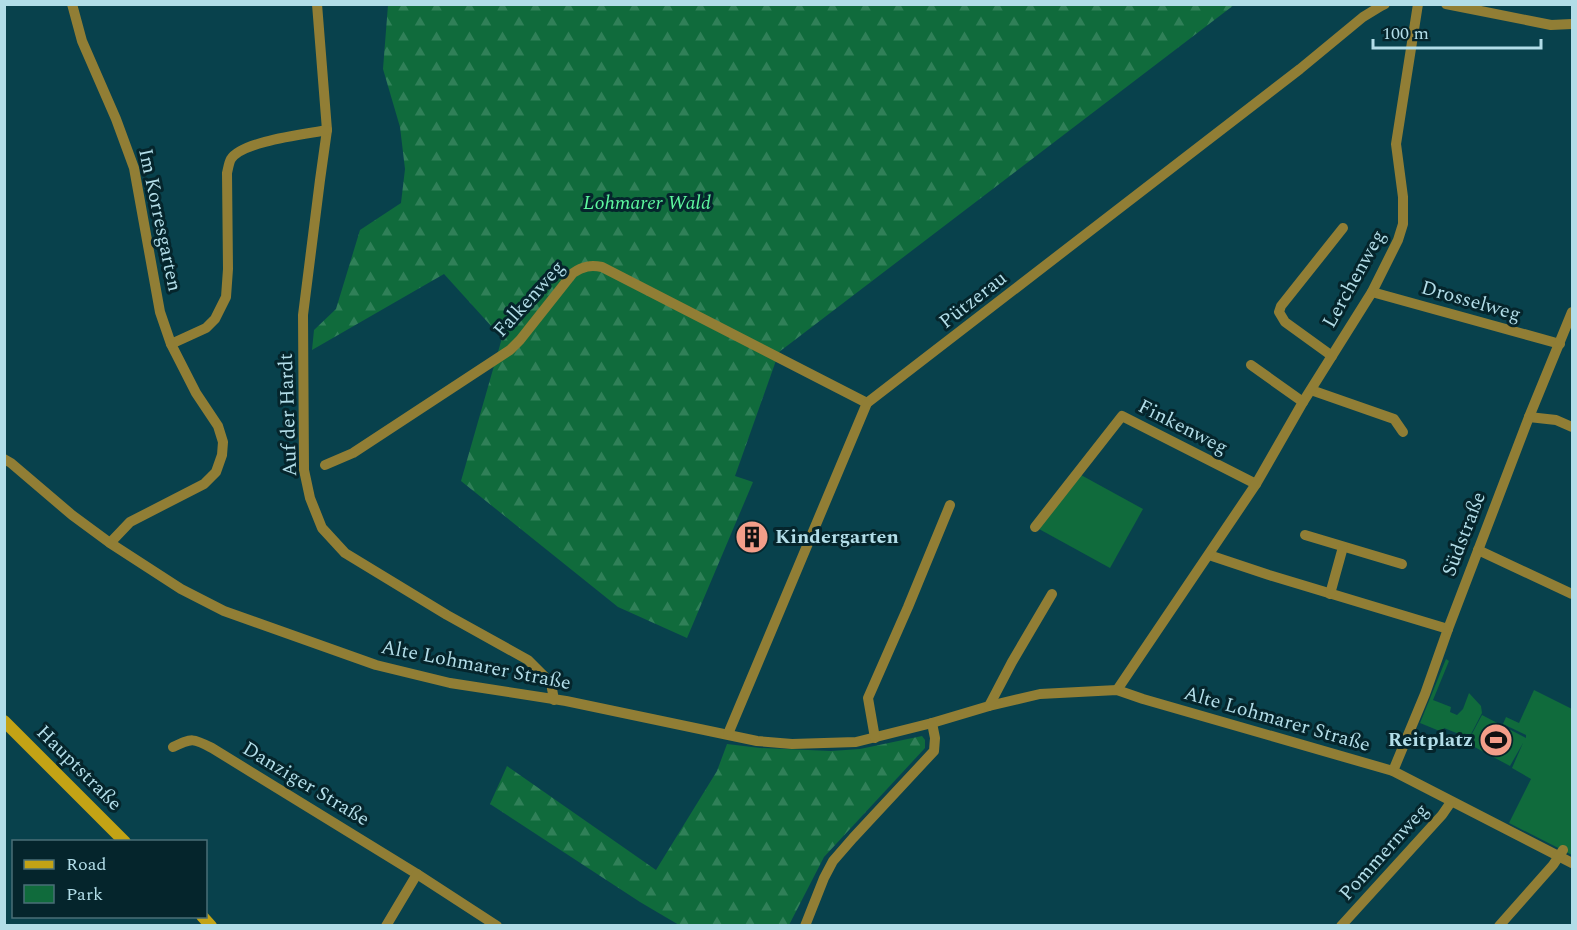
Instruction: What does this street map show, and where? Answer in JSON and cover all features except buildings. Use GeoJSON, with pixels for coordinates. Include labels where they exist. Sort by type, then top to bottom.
{"type":"FeatureCollection","features":[{"type":"Feature","properties":{"kind":"main road","name":"Hauptstraße"},"geometry":{"type":"LineString","coordinates":[[4,721],[123,840]]}},
{"type":"Feature","properties":{"kind":"street","name":"Im Korresgarten"},"geometry":{"type":"LineString","coordinates":[[72,4],[82,41],[116,119],[134,168],[160,312],[171,344],[196,393],[218,426],[223,442],[222,456],[216,472],[204,484],[130,522],[110,543]]}},
{"type":"Feature","properties":{"kind":"street","name":"Auf der Hardt"},"geometry":{"type":"LineString","coordinates":[[316,4],[327,130],[303,315],[304,470],[310,498],[322,528],[345,554],[528,660],[551,683],[554,700]]}},
{"type":"Feature","properties":{"kind":"street","name":"Pützerau"},"geometry":{"type":"LineString","coordinates":[[728,735],[867,403],[1385,4]]}},
{"type":"Feature","properties":{"kind":"street","name":"Lerchenweg"},"geometry":{"type":"LineString","coordinates":[[1117,690],[1256,484],[1303,402],[1372,292],[1398,240],[1403,224],[1403,197],[1396,144],[1418,4]]}},
{"type":"Feature","properties":{"kind":"street"},"geometry":{"type":"LineString","coordinates":[[1446,4],[1551,25],[1572,24]]}},
{"type":"Feature","properties":{"kind":"street"},"geometry":{"type":"LineString","coordinates":[[171,344],[206,328],[215,319],[226,297],[227,173],[231,159],[240,150],[273,139],[327,130]]}},
{"type":"Feature","properties":{"kind":"street","name":"Lerchenweg"},"geometry":{"type":"LineString","coordinates":[[1332,356],[1285,322],[1279,312],[1281,306],[1343,228]]}},
{"type":"Feature","properties":{"kind":"street","name":"Falkenweg"},"geometry":{"type":"LineString","coordinates":[[325,465],[353,453],[510,350],[573,273],[586,266],[594,265],[602,267],[867,403]]}},
{"type":"Feature","properties":{"kind":"street","name":"Drosselweg"},"geometry":{"type":"LineString","coordinates":[[1372,292],[1560,344]]}},
{"type":"Feature","properties":{"kind":"street","name":"Südstraße"},"geometry":{"type":"LineString","coordinates":[[1393,771],[1425,694],[1529,417],[1572,312]]}},
{"type":"Feature","properties":{"kind":"street"},"geometry":{"type":"LineString","coordinates":[[1251,365],[1303,402]]}},
{"type":"Feature","properties":{"kind":"street"},"geometry":{"type":"LineString","coordinates":[[1311,390],[1394,419],[1403,432]]}},
{"type":"Feature","properties":{"kind":"street","name":"Finkenweg"},"geometry":{"type":"LineString","coordinates":[[1035,527],[1122,416],[1256,484]]}},
{"type":"Feature","properties":{"kind":"street"},"geometry":{"type":"LineString","coordinates":[[1529,417],[1556,420],[1572,427]]}},
{"type":"Feature","properties":{"kind":"street","name":"Alte Lohmarer Straße"},"geometry":{"type":"LineString","coordinates":[[4,459],[110,543],[181,589],[224,611],[376,665],[450,683],[554,700],[757,741],[792,744],[856,742],[1040,694],[1117,690],[1393,771],[1451,802],[1561,853],[1572,863]]}},
{"type":"Feature","properties":{"kind":"street"},"geometry":{"type":"LineString","coordinates":[[875,738],[868,698],[950,505]]}},
{"type":"Feature","properties":{"kind":"street"},"geometry":{"type":"LineString","coordinates":[[1305,535],[1401,564]]}},
{"type":"Feature","properties":{"kind":"street"},"geometry":{"type":"LineString","coordinates":[[1330,594],[1343,547]]}},
{"type":"Feature","properties":{"kind":"street"},"geometry":{"type":"LineString","coordinates":[[1478,550],[1572,594]]}},
{"type":"Feature","properties":{"kind":"street"},"geometry":{"type":"LineString","coordinates":[[1209,555],[1448,629]]}},
{"type":"Feature","properties":{"kind":"street"},"geometry":{"type":"LineString","coordinates":[[989,706],[1052,594]]}},
{"type":"Feature","properties":{"kind":"street"},"geometry":{"type":"LineString","coordinates":[[805,926],[833,861],[934,751],[935,738],[932,723]]}},
{"type":"Feature","properties":{"kind":"street","name":"Danziger Straße"},"geometry":{"type":"LineString","coordinates":[[173,747],[189,739],[212,748],[497,926]]}},
{"type":"Feature","properties":{"kind":"street","name":"Pommernweg"},"geometry":{"type":"LineString","coordinates":[[1341,926],[1442,815],[1451,802]]}},
{"type":"Feature","properties":{"kind":"street"},"geometry":{"type":"LineString","coordinates":[[1502,925],[1561,853]]}},
{"type":"Feature","properties":{"kind":"street"},"geometry":{"type":"LineString","coordinates":[[386,926],[417,874]]}},
{"type":"Feature","properties":{"kind":"green space","name":"Lohmarer Wald"},"geometry":{"type":"Polygon","coordinates":[[[388,5],[1234,5],[779,352],[735,476],[753,482],[687,638],[618,607],[461,481],[502,338],[444,274],[312,350],[314,330],[336,309],[360,230],[401,203],[405,169],[400,127],[383,69],[388,5]]]}},
{"type":"Feature","properties":{"kind":"green space"},"geometry":{"type":"Polygon","coordinates":[[[1081,475],[1143,509],[1110,568],[1039,529],[1081,475]]]}},
{"type":"Feature","properties":{"kind":"green space"},"geometry":{"type":"Polygon","coordinates":[[[1446,659],[1449,661],[1433,700],[1451,707],[1450,712],[1457,715],[1463,709],[1469,693],[1481,706],[1482,713],[1469,738],[1444,728],[1442,732],[1420,723],[1446,659]]]}},
{"type":"Feature","properties":{"kind":"green space"},"geometry":{"type":"Polygon","coordinates":[[[1534,690],[1572,709],[1572,855],[1509,823],[1531,779],[1512,768],[1523,743],[1510,766],[1467,743],[1482,715],[1526,738],[1526,735],[1503,724],[1506,717],[1519,723],[1534,690]]]}},
{"type":"Feature","properties":{"kind":"green space"},"geometry":{"type":"Polygon","coordinates":[[[922,736],[925,740],[925,748],[824,857],[789,925],[679,925],[490,804],[507,766],[656,870],[717,771],[727,744],[831,751],[860,749],[922,736]]]}},
{"type":"Feature","properties":{"kind":"place","name":"Kindergarten"},"geometry":{"type":"Point","coordinates":[752,537]}},
{"type":"Feature","properties":{"kind":"place","name":"Reitplatz"},"geometry":{"type":"Point","coordinates":[1496,740]}}]}
